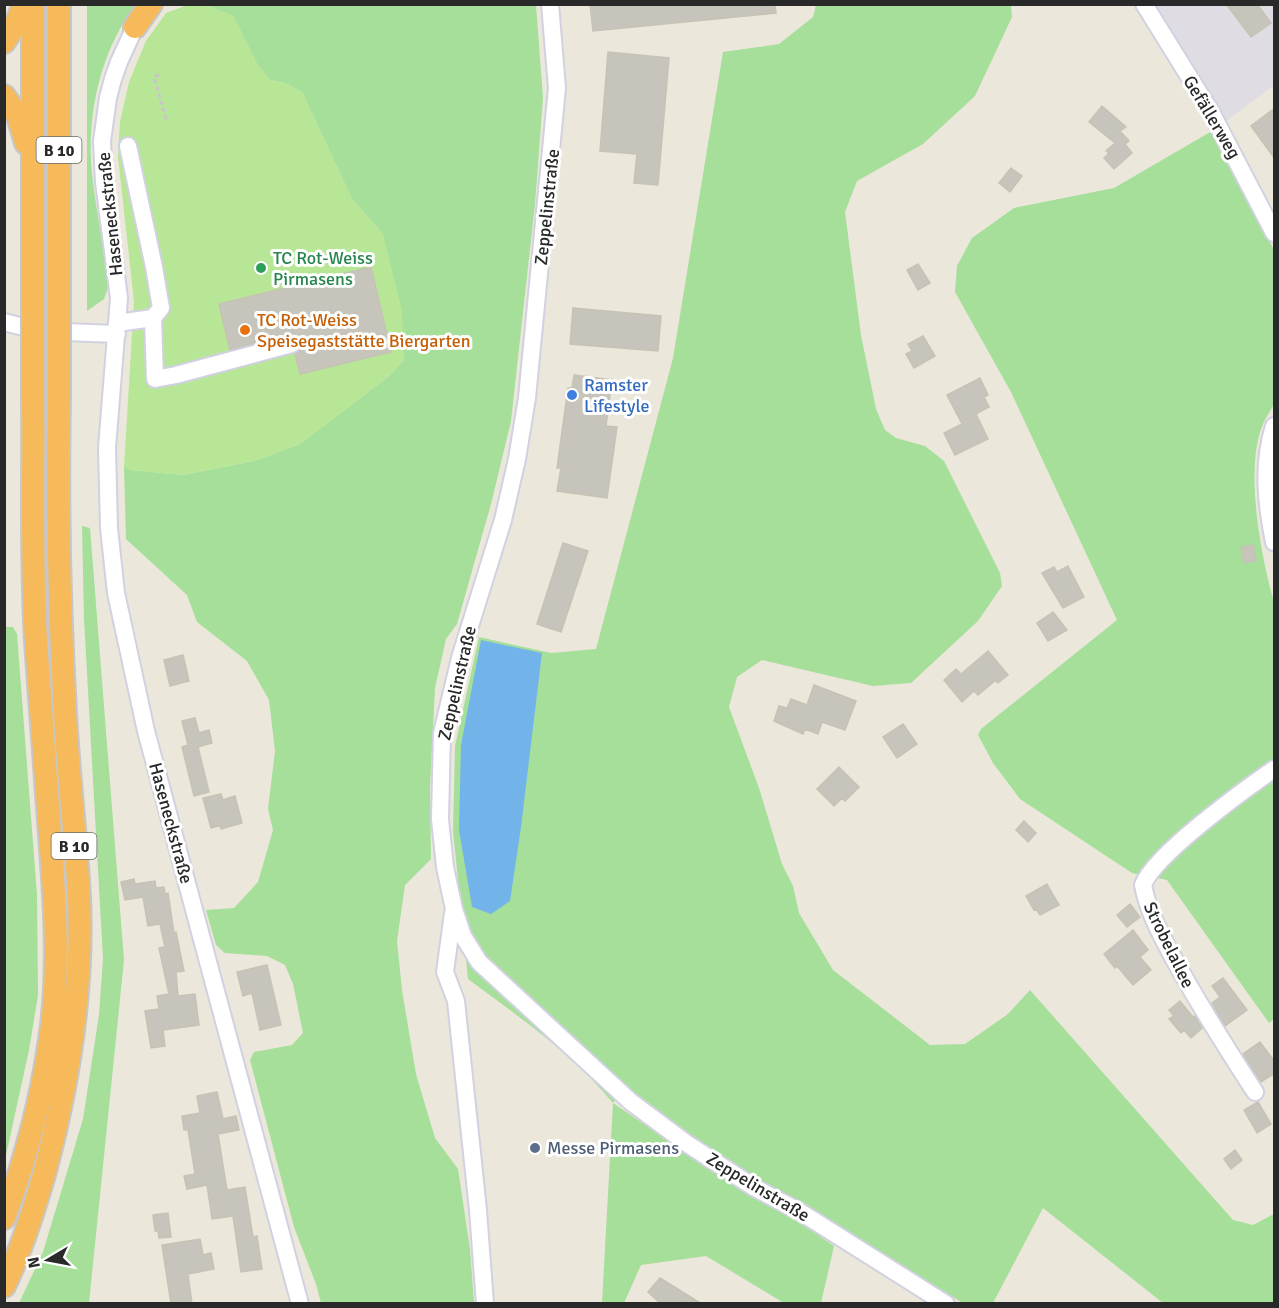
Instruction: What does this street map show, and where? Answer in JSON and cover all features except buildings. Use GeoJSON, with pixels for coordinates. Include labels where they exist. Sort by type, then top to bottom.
{"type":"FeatureCollection","features":[{"type":"Feature","properties":{"kind":"highway"},"geometry":{"type":"LineString","coordinates":[[4,42],[17,22],[24,4]]}},
{"type":"Feature","properties":{"kind":"highway","name":"B 10"},"geometry":{"type":"LineString","coordinates":[[4,1218],[16,1188],[43,1079],[52,1024],[56,971],[55,899],[34,584],[33,4]]}},
{"type":"Feature","properties":{"kind":"highway","name":"B 10"},"geometry":{"type":"LineString","coordinates":[[4,1286],[24,1239],[54,1136],[75,1028],[79,974],[79,898],[60,625],[59,4]]}},
{"type":"Feature","properties":{"kind":"highway"},"geometry":{"type":"LineString","coordinates":[[135,27],[151,4]]}},
{"type":"Feature","properties":{"kind":"highway"},"geometry":{"type":"LineString","coordinates":[[4,96],[12,104],[18,116],[33,179]]}},
{"type":"Feature","properties":{"kind":"street","name":"Zeppelinstraße"},"geometry":{"type":"LineString","coordinates":[[550,4],[557,88],[527,398],[505,513],[460,658],[442,733],[440,819],[445,867],[453,909],[463,936],[479,962],[631,1102],[686,1143],[755,1188],[797,1210],[946,1304]]}},
{"type":"Feature","properties":{"kind":"street","name":"Gefällerweg"},"geometry":{"type":"LineString","coordinates":[[1144,4],[1211,112],[1274,229]]}},
{"type":"Feature","properties":{"kind":"street","name":"Haseneckstraße"},"geometry":{"type":"LineString","coordinates":[[135,27],[113,79],[102,141],[104,182],[119,298],[107,448],[109,528],[116,592],[146,731],[300,1304]]}},
{"type":"Feature","properties":{"kind":"street"},"geometry":{"type":"LineString","coordinates":[[4,322],[39,331],[117,328],[153,318],[161,308],[128,146]]}},
{"type":"Feature","properties":{"kind":"street"},"geometry":{"type":"LineString","coordinates":[[153,318],[155,379],[292,345]]}},
{"type":"Feature","properties":{"kind":"street"},"geometry":{"type":"LineString","coordinates":[[1275,426],[1270,440],[1266,491],[1275,542]]}},
{"type":"Feature","properties":{"kind":"street","name":"Strobelallee"},"geometry":{"type":"LineString","coordinates":[[1255,1092],[1179,968],[1148,907],[1143,885],[1151,870],[1163,857],[1243,791],[1275,769]]}},
{"type":"Feature","properties":{"kind":"street"},"geometry":{"type":"LineString","coordinates":[[453,909],[445,972],[456,1001],[478,1210],[485,1304]]}},
{"type":"Feature","properties":{"kind":"path"},"geometry":{"type":"LineString","coordinates":[[159,75],[154,77],[168,122]]}},
{"type":"Feature","properties":{"kind":"shaded area"},"geometry":{"type":"Polygon","coordinates":[[[1155,5],[1274,5],[1274,85],[1225,122],[1155,5]]]}},
{"type":"Feature","properties":{"kind":"green space"},"geometry":{"type":"Polygon","coordinates":[[[87,5],[136,5],[113,42],[98,85],[94,107],[91,130],[92,174],[108,288],[104,299],[87,311],[87,5]]]}},
{"type":"Feature","properties":{"kind":"green space","name":"TC Rot-Weiss Pirmasens"},"geometry":{"type":"Polygon","coordinates":[[[188,5],[207,5],[233,16],[257,64],[270,80],[285,83],[302,92],[352,199],[383,234],[402,311],[404,360],[389,376],[300,444],[254,461],[183,475],[131,470],[124,467],[134,301],[118,157],[120,122],[129,82],[146,41],[166,13],[188,5]]]}},
{"type":"Feature","properties":{"kind":"green space"},"geometry":{"type":"Polygon","coordinates":[[[207,5],[536,5],[543,98],[535,204],[511,421],[491,504],[457,624],[446,639],[435,688],[430,787],[431,859],[405,885],[397,941],[402,990],[416,1074],[435,1138],[458,1169],[470,1249],[474,1303],[321,1303],[294,1227],[250,1060],[254,1052],[292,1045],[303,1033],[293,984],[285,965],[267,956],[225,953],[216,945],[206,910],[234,908],[258,882],[273,830],[268,809],[275,751],[269,700],[247,661],[197,622],[187,595],[126,539],[124,467],[131,470],[183,475],[254,461],[300,444],[389,376],[404,360],[383,234],[352,199],[302,92],[285,83],[270,80],[257,64],[233,16],[207,5]]]}},
{"type":"Feature","properties":{"kind":"green space"},"geometry":{"type":"Polygon","coordinates":[[[816,5],[1011,5],[1012,17],[975,96],[923,144],[857,181],[845,212],[861,335],[876,409],[885,430],[896,438],[925,446],[944,461],[1000,573],[1002,586],[978,621],[911,683],[873,686],[762,660],[737,677],[729,707],[759,788],[782,864],[793,886],[799,913],[833,970],[930,1045],[965,1044],[1008,1014],[1030,990],[1233,1220],[1253,1225],[1274,1214],[1274,1303],[1163,1303],[1043,1208],[993,1303],[963,1303],[717,1154],[626,1086],[613,1103],[563,1052],[468,979],[453,831],[455,746],[479,637],[551,653],[596,649],[673,358],[723,52],[779,44],[813,17],[816,5]]]}},
{"type":"Feature","properties":{"kind":"green space"},"geometry":{"type":"Polygon","coordinates":[[[1212,131],[1274,250],[1274,404],[1263,424],[1257,442],[1255,464],[1256,513],[1274,602],[1274,1019],[1269,1023],[1167,880],[1132,873],[1020,799],[993,763],[978,735],[981,729],[1117,620],[1011,392],[955,292],[957,266],[972,238],[1014,208],[1114,188],[1212,131]]]}},
{"type":"Feature","properties":{"kind":"green space"},"geometry":{"type":"Polygon","coordinates":[[[82,526],[90,528],[124,960],[89,1303],[19,1303],[43,1252],[83,1119],[99,1015],[103,959],[84,619],[82,526]]]}},
{"type":"Feature","properties":{"kind":"green space"},"geometry":{"type":"Polygon","coordinates":[[[5,627],[13,627],[17,634],[37,895],[38,995],[29,1050],[5,1160],[5,627]]]}},
{"type":"Feature","properties":{"kind":"green space"},"geometry":{"type":"Polygon","coordinates":[[[613,1103],[725,1179],[834,1246],[821,1303],[784,1303],[706,1256],[641,1265],[624,1303],[602,1303],[613,1103]]]}},
{"type":"Feature","properties":{"kind":"water"},"geometry":{"type":"Polygon","coordinates":[[[481,640],[542,653],[510,901],[491,914],[472,907],[459,830],[461,745],[481,640]]]}},
{"type":"Feature","properties":{"kind":"place","name":"TC Rot-Weiss Pirmasens"},"geometry":{"type":"Point","coordinates":[261,268]}},
{"type":"Feature","properties":{"kind":"place","name":"TC Rot-Weiss Speisegaststätte Biergarten"},"geometry":{"type":"Point","coordinates":[245,330]}},
{"type":"Feature","properties":{"kind":"place","name":"Ramster Lifestyle"},"geometry":{"type":"Point","coordinates":[572,395]}},
{"type":"Feature","properties":{"kind":"place","name":"Messe Pirmasens"},"geometry":{"type":"Point","coordinates":[535,1148]}}]}
